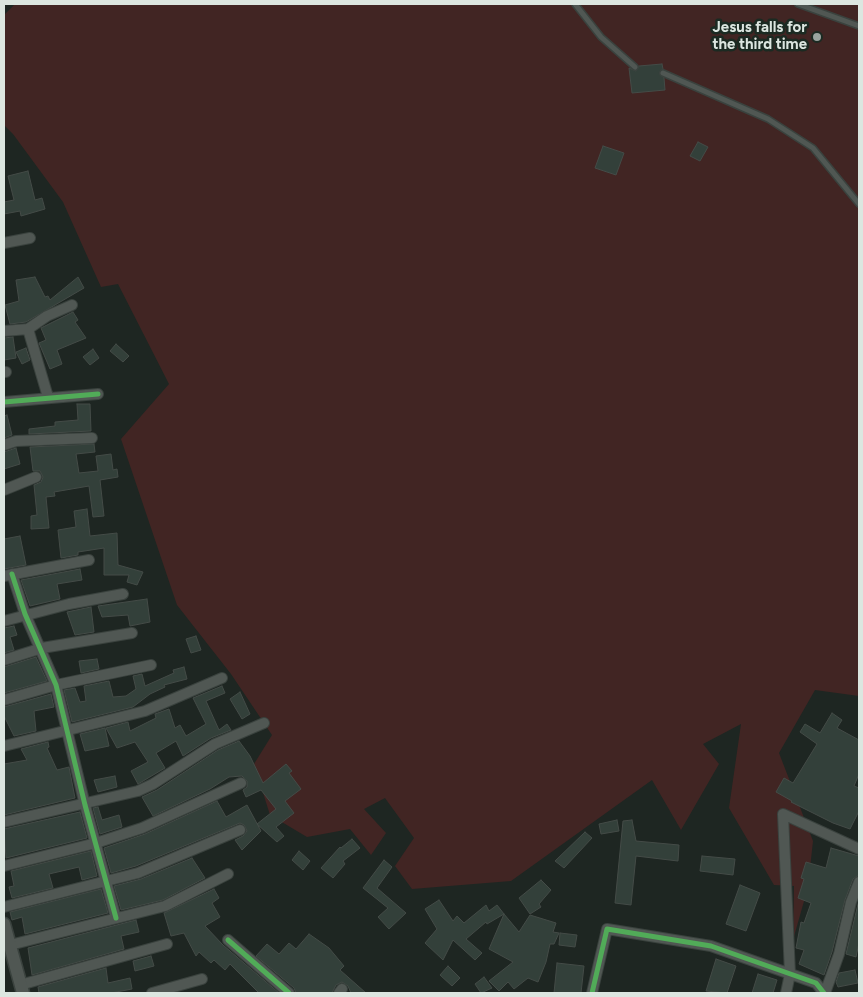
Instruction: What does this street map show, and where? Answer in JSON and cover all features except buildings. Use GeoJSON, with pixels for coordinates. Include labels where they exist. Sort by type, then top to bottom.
{"type":"FeatureCollection","features":[{"type":"Feature","properties":{"kind":"street"},"geometry":{"type":"LineString","coordinates":[[4,244],[30,238]]}},
{"type":"Feature","properties":{"kind":"street"},"geometry":{"type":"LineString","coordinates":[[4,330],[28,329],[47,316],[72,305]]}},
{"type":"Feature","properties":{"kind":"street"},"geometry":{"type":"LineString","coordinates":[[28,329],[48,397]]}},
{"type":"Feature","properties":{"kind":"street"},"geometry":{"type":"LineString","coordinates":[[4,402],[98,394]]}},
{"type":"Feature","properties":{"kind":"street"},"geometry":{"type":"LineString","coordinates":[[4,445],[16,441],[92,438]]}},
{"type":"Feature","properties":{"kind":"street"},"geometry":{"type":"LineString","coordinates":[[4,490],[36,477]]}},
{"type":"Feature","properties":{"kind":"street"},"geometry":{"type":"LineString","coordinates":[[89,560],[8,575],[42,648],[56,685],[65,729],[116,918]]}},
{"type":"Feature","properties":{"kind":"street"},"geometry":{"type":"LineString","coordinates":[[4,620],[123,594]]}},
{"type":"Feature","properties":{"kind":"street"},"geometry":{"type":"LineString","coordinates":[[4,660],[42,648],[132,633]]}},
{"type":"Feature","properties":{"kind":"street"},"geometry":{"type":"LineString","coordinates":[[4,700],[56,685],[152,665]]}},
{"type":"Feature","properties":{"kind":"street"},"geometry":{"type":"LineString","coordinates":[[4,746],[65,729],[145,711],[222,678]]}},
{"type":"Feature","properties":{"kind":"street"},"geometry":{"type":"LineString","coordinates":[[4,822],[122,796],[153,784],[215,744],[264,723]]}},
{"type":"Feature","properties":{"kind":"street"},"geometry":{"type":"LineString","coordinates":[[4,866],[96,843],[142,828],[241,783]]}},
{"type":"Feature","properties":{"kind":"street"},"geometry":{"type":"LineString","coordinates":[[786,993],[790,974],[783,814],[859,849]]}},
{"type":"Feature","properties":{"kind":"street"},"geometry":{"type":"LineString","coordinates":[[4,907],[138,873],[240,830]]}},
{"type":"Feature","properties":{"kind":"street"},"geometry":{"type":"LineString","coordinates":[[10,945],[165,906],[228,874]]}},
{"type":"Feature","properties":{"kind":"street"},"geometry":{"type":"LineString","coordinates":[[592,993],[607,929],[711,946],[816,983],[825,993],[839,954],[851,902],[859,882]]}},
{"type":"Feature","properties":{"kind":"street"},"geometry":{"type":"LineString","coordinates":[[4,924],[21,989],[167,944]]}},
{"type":"Feature","properties":{"kind":"street"},"geometry":{"type":"LineString","coordinates":[[228,940],[288,993]]}},
{"type":"Feature","properties":{"kind":"street"},"geometry":{"type":"LineString","coordinates":[[152,993],[202,979]]}},
{"type":"Feature","properties":{"kind":"lane"},"geometry":{"type":"LineString","coordinates":[[576,4],[601,37],[635,67]]}},
{"type":"Feature","properties":{"kind":"lane"},"geometry":{"type":"LineString","coordinates":[[798,4],[859,26]]}},
{"type":"Feature","properties":{"kind":"lane"},"geometry":{"type":"LineString","coordinates":[[663,73],[768,119],[798,138],[812,148],[859,204]]}},
{"type":"Feature","properties":{"kind":"shaded area"},"geometry":{"type":"Polygon","coordinates":[[[15,4],[859,4],[859,696],[815,690],[779,753],[813,841],[808,887],[793,940],[794,886],[774,885],[729,808],[741,724],[703,744],[719,764],[681,830],[652,780],[511,881],[412,889],[395,866],[414,838],[385,798],[364,809],[386,833],[371,855],[350,829],[307,837],[270,815],[254,764],[272,735],[231,674],[177,605],[121,439],[169,384],[118,284],[101,287],[63,202],[13,134],[4,125],[4,15],[15,4]]]}},
{"type":"Feature","properties":{"kind":"cycle path"},"geometry":{"type":"LineString","coordinates":[[4,402],[98,394]]}},
{"type":"Feature","properties":{"kind":"cycle path"},"geometry":{"type":"LineString","coordinates":[[12,574],[25,614],[56,685],[85,805],[116,918]]}},
{"type":"Feature","properties":{"kind":"cycle path"},"geometry":{"type":"LineString","coordinates":[[592,993],[607,929],[711,946],[816,983],[824,993]]}},
{"type":"Feature","properties":{"kind":"cycle path"},"geometry":{"type":"LineString","coordinates":[[228,940],[289,993]]}},
{"type":"Feature","properties":{"kind":"place","name":"Jesus falls for the third time"},"geometry":{"type":"Point","coordinates":[817,37]}}]}
